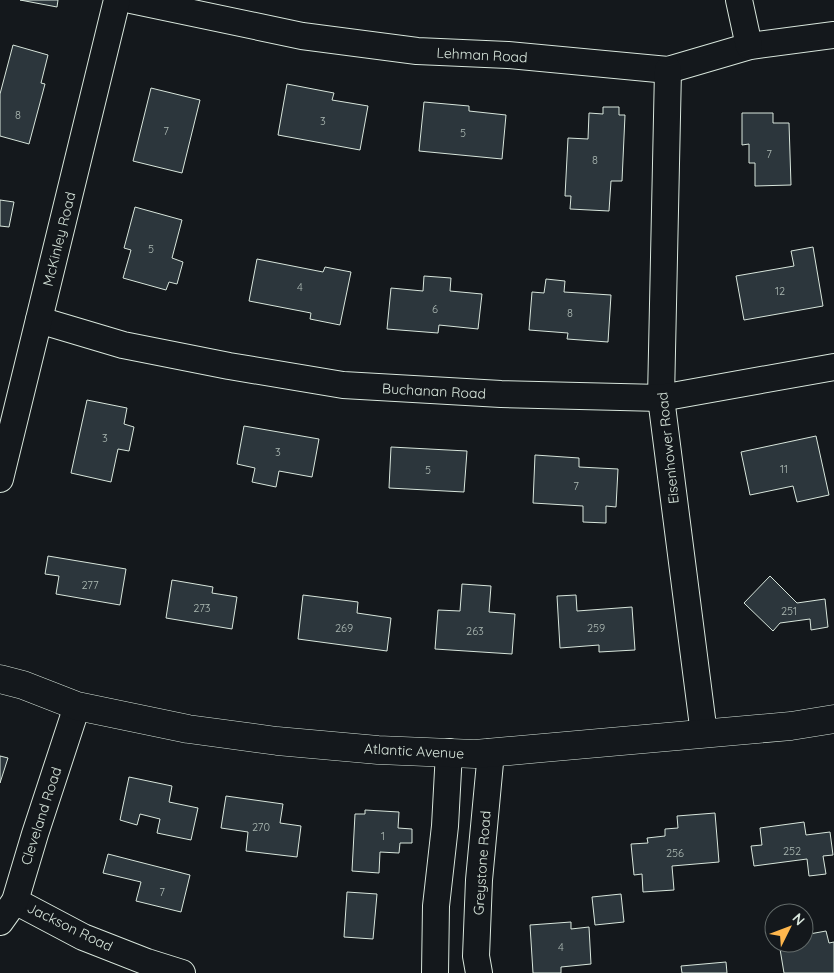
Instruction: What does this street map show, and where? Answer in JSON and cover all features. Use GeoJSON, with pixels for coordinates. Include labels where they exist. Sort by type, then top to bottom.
{"type":"FeatureCollection","features":[{"type":"Feature","properties":{"kind":"main road","name":"Atlantic Avenue"},"geometry":{"type":"LineString","coordinates":[[0,679],[23,685],[78,706],[188,729],[277,741],[378,750],[474,754],[791,726],[834,719]]}},
{"type":"Feature","properties":{"kind":"street","name":"McKinley Road"},"geometry":{"type":"LineString","coordinates":[[0,478],[117,0]]}},
{"type":"Feature","properties":{"kind":"street","name":"Lehman Road"},"geometry":{"type":"LineString","coordinates":[[131,0],[302,36],[398,49],[508,55],[668,70],[749,46],[834,35]]}},
{"type":"Feature","properties":{"kind":"street"},"geometry":{"type":"LineString","coordinates":[[739,0],[749,46]]}},
{"type":"Feature","properties":{"kind":"street","name":"Eisenhower Road"},"geometry":{"type":"LineString","coordinates":[[668,70],[661,398],[704,734]]}},
{"type":"Feature","properties":{"kind":"street","name":"Buchanan Road"},"geometry":{"type":"LineString","coordinates":[[39,320],[123,345],[229,366],[343,385],[501,394],[661,398],[834,367]]}},
{"type":"Feature","properties":{"kind":"street","name":"Cleveland Road"},"geometry":{"type":"LineString","coordinates":[[0,922],[15,900],[78,706]]}},
{"type":"Feature","properties":{"kind":"street"},"geometry":{"type":"LineString","coordinates":[[435,973],[436,906],[445,826],[449,752]]}},
{"type":"Feature","properties":{"kind":"street","name":"Greystone Road"},"geometry":{"type":"LineString","coordinates":[[479,973],[476,956],[478,880],[491,752]]}},
{"type":"Feature","properties":{"kind":"street","name":"Jackson Road"},"geometry":{"type":"LineString","coordinates":[[15,900],[83,937],[147,962],[182,973]]}},
{"type":"Feature","properties":{"kind":"building"},"geometry":{"type":"Polygon","coordinates":[[[20,0],[58,0],[57,7],[20,0]]]}},
{"type":"Feature","properties":{"kind":"building"},"geometry":{"type":"Polygon","coordinates":[[[13,45],[48,55],[41,83],[45,84],[29,144],[0,136],[0,94],[13,45]]]}},
{"type":"Feature","properties":{"kind":"building"},"geometry":{"type":"Polygon","coordinates":[[[287,84],[334,93],[332,100],[368,106],[360,150],[278,135],[287,84]]]}},
{"type":"Feature","properties":{"kind":"building"},"geometry":{"type":"Polygon","coordinates":[[[151,88],[200,100],[182,173],[133,161],[151,88]]]}},
{"type":"Feature","properties":{"kind":"building"},"geometry":{"type":"Polygon","coordinates":[[[424,102],[469,106],[469,111],[506,115],[502,159],[419,151],[424,102]]]}},
{"type":"Feature","properties":{"kind":"building"},"geometry":{"type":"Polygon","coordinates":[[[603,107],[619,107],[619,115],[625,115],[622,181],[611,181],[609,211],[570,209],[571,196],[565,196],[568,138],[588,139],[589,113],[603,114],[603,107]]]}},
{"type":"Feature","properties":{"kind":"building"},"geometry":{"type":"Polygon","coordinates":[[[742,113],[773,113],[773,123],[789,123],[791,185],[755,186],[755,163],[749,163],[749,144],[742,145],[742,113]]]}},
{"type":"Feature","properties":{"kind":"building"},"geometry":{"type":"Polygon","coordinates":[[[0,200],[14,202],[9,227],[0,226],[0,200]]]}},
{"type":"Feature","properties":{"kind":"building"},"geometry":{"type":"Polygon","coordinates":[[[135,207],[182,220],[172,258],[183,262],[177,284],[169,282],[166,290],[123,278],[131,250],[124,248],[135,207]]]}},
{"type":"Feature","properties":{"kind":"building"},"geometry":{"type":"Polygon","coordinates":[[[813,247],[823,306],[744,320],[736,276],[794,266],[791,251],[813,247]]]}},
{"type":"Feature","properties":{"kind":"building"},"geometry":{"type":"Polygon","coordinates":[[[257,259],[323,272],[325,267],[351,272],[340,325],[310,319],[311,313],[249,301],[257,259]]]}},
{"type":"Feature","properties":{"kind":"building"},"geometry":{"type":"Polygon","coordinates":[[[424,276],[451,278],[450,291],[482,294],[478,329],[439,325],[438,333],[387,329],[391,288],[423,291],[424,276]]]}},
{"type":"Feature","properties":{"kind":"building"},"geometry":{"type":"Polygon","coordinates":[[[546,279],[565,281],[564,292],[611,295],[608,342],[567,339],[568,333],[529,330],[532,292],[544,293],[546,279]]]}},
{"type":"Feature","properties":{"kind":"building"},"geometry":{"type":"Polygon","coordinates":[[[87,400],[127,408],[124,424],[134,427],[129,451],[118,449],[111,482],[71,473],[87,400]]]}},
{"type":"Feature","properties":{"kind":"building"},"geometry":{"type":"Polygon","coordinates":[[[244,426],[319,439],[312,477],[279,471],[276,487],[252,482],[255,468],[237,464],[244,426]]]}},
{"type":"Feature","properties":{"kind":"building"},"geometry":{"type":"Polygon","coordinates":[[[816,436],[829,495],[797,502],[793,486],[750,495],[741,452],[816,436]]]}},
{"type":"Feature","properties":{"kind":"building"},"geometry":{"type":"Polygon","coordinates":[[[391,447],[467,451],[464,492],[389,488],[391,447]]]}},
{"type":"Feature","properties":{"kind":"building"},"geometry":{"type":"Polygon","coordinates":[[[535,455],[579,458],[579,467],[618,469],[616,507],[606,506],[606,523],[583,522],[583,506],[533,503],[535,455]]]}},
{"type":"Feature","properties":{"kind":"building"},"geometry":{"type":"Polygon","coordinates":[[[48,556],[126,569],[120,605],[56,594],[59,576],[45,574],[48,556]]]}},
{"type":"Feature","properties":{"kind":"building"},"geometry":{"type":"Polygon","coordinates":[[[770,576],[797,603],[825,599],[828,627],[811,630],[810,619],[780,623],[773,631],[744,603],[770,576]]]}},
{"type":"Feature","properties":{"kind":"building"},"geometry":{"type":"Polygon","coordinates":[[[172,580],[213,587],[212,593],[237,597],[232,629],[166,618],[172,580]]]}},
{"type":"Feature","properties":{"kind":"building"},"geometry":{"type":"Polygon","coordinates":[[[462,584],[491,586],[489,612],[515,614],[512,654],[435,649],[438,610],[460,611],[462,584]]]}},
{"type":"Feature","properties":{"kind":"building"},"geometry":{"type":"Polygon","coordinates":[[[303,595],[358,602],[357,613],[391,618],[387,651],[298,639],[303,595]]]}},
{"type":"Feature","properties":{"kind":"building"},"geometry":{"type":"Polygon","coordinates":[[[576,595],[577,611],[632,607],[635,650],[599,652],[599,645],[560,648],[557,596],[576,595]]]}},
{"type":"Feature","properties":{"kind":"building"},"geometry":{"type":"Polygon","coordinates":[[[0,756],[8,758],[0,783],[0,756]]]}},
{"type":"Feature","properties":{"kind":"building"},"geometry":{"type":"Polygon","coordinates":[[[129,777],[172,786],[169,802],[198,808],[191,840],[157,833],[160,819],[140,814],[137,825],[120,820],[129,777]]]}},
{"type":"Feature","properties":{"kind":"building"},"geometry":{"type":"Polygon","coordinates":[[[226,796],[283,804],[280,823],[301,826],[297,857],[246,851],[248,832],[221,828],[226,796]]]}},
{"type":"Feature","properties":{"kind":"building"},"geometry":{"type":"Polygon","coordinates":[[[365,810],[399,812],[398,828],[412,829],[412,843],[400,843],[399,853],[380,852],[379,873],[352,871],[355,814],[365,814],[365,810]]]}},
{"type":"Feature","properties":{"kind":"building"},"geometry":{"type":"Polygon","coordinates":[[[715,813],[719,862],[672,866],[674,890],[643,892],[642,874],[634,875],[631,844],[648,843],[647,838],[665,836],[665,829],[678,828],[677,816],[715,813]]]}},
{"type":"Feature","properties":{"kind":"building"},"geometry":{"type":"Polygon","coordinates":[[[804,822],[806,835],[830,832],[833,855],[823,856],[826,874],[809,876],[807,859],[754,866],[751,846],[762,845],[760,828],[804,822]]]}},
{"type":"Feature","properties":{"kind":"building"},"geometry":{"type":"Polygon","coordinates":[[[108,854],[190,875],[181,912],[136,901],[141,882],[103,873],[108,854]]]}},
{"type":"Feature","properties":{"kind":"building"},"geometry":{"type":"Polygon","coordinates":[[[347,892],[377,894],[373,939],[344,937],[347,892]]]}},
{"type":"Feature","properties":{"kind":"building"},"geometry":{"type":"Polygon","coordinates":[[[621,894],[624,922],[595,925],[592,897],[621,894]]]}},
{"type":"Feature","properties":{"kind":"building"},"geometry":{"type":"Polygon","coordinates":[[[571,922],[571,929],[589,927],[591,964],[561,967],[561,973],[533,973],[530,925],[571,922]]]}},
{"type":"Feature","properties":{"kind":"building"},"geometry":{"type":"Polygon","coordinates":[[[826,931],[829,943],[834,942],[834,973],[784,973],[781,953],[814,953],[814,933],[826,931]]]}},
{"type":"Feature","properties":{"kind":"building"},"geometry":{"type":"Polygon","coordinates":[[[726,962],[727,973],[682,973],[681,966],[726,962]]]}}]}
